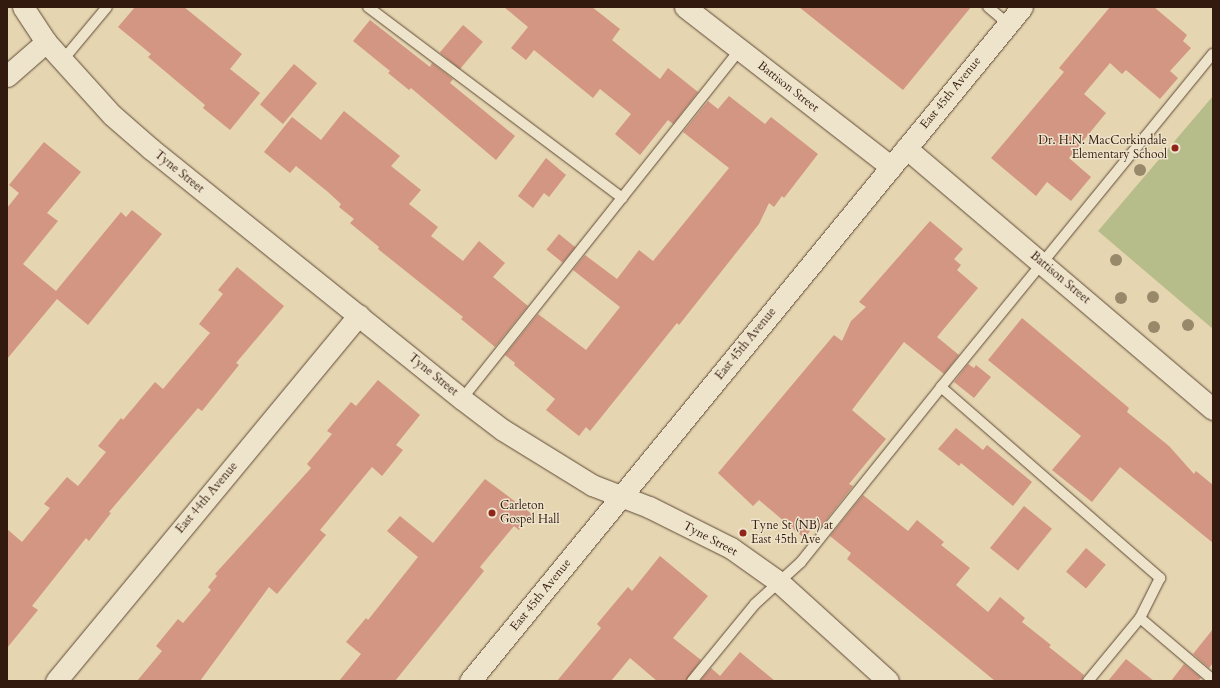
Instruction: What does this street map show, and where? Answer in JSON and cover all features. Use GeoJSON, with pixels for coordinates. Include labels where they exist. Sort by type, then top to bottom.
{"type":"FeatureCollection","features":[{"type":"Feature","properties":{"kind":"street","name":"Tyne Street"},"geometry":{"type":"LineString","coordinates":[[23,7],[46,42],[112,115],[151,149],[462,399],[503,430],[592,485],[621,498],[649,508],[731,548],[779,582],[888,681]]}},
{"type":"Feature","properties":{"kind":"street","name":"Battison Street"},"geometry":{"type":"LineString","coordinates":[[685,7],[891,167]]}},
{"type":"Feature","properties":{"kind":"street","name":"East 45th Avenue"},"geometry":{"type":"LineString","coordinates":[[470,681],[1022,7]]}},
{"type":"Feature","properties":{"kind":"street"},"geometry":{"type":"LineString","coordinates":[[7,76],[46,42]]}},
{"type":"Feature","properties":{"kind":"street","name":"Battison Street"},"geometry":{"type":"LineString","coordinates":[[906,148],[1213,409]]}},
{"type":"Feature","properties":{"kind":"street","name":"East 44th Avenue"},"geometry":{"type":"LineString","coordinates":[[56,681],[359,315]]}},
{"type":"Feature","properties":{"kind":"lane"},"geometry":{"type":"LineString","coordinates":[[62,61],[107,7]]}},
{"type":"Feature","properties":{"kind":"lane"},"geometry":{"type":"LineString","coordinates":[[368,7],[622,198]]}},
{"type":"Feature","properties":{"kind":"lane"},"geometry":{"type":"LineString","coordinates":[[988,7],[1008,24]]}},
{"type":"Feature","properties":{"kind":"lane"},"geometry":{"type":"LineString","coordinates":[[462,399],[740,50]]}},
{"type":"Feature","properties":{"kind":"lane"},"geometry":{"type":"LineString","coordinates":[[692,681],[755,604],[801,562],[940,387],[1213,54]]}},
{"type":"Feature","properties":{"kind":"lane"},"geometry":{"type":"LineString","coordinates":[[940,387],[1160,578],[1140,618],[1088,681]]}},
{"type":"Feature","properties":{"kind":"lane"},"geometry":{"type":"LineString","coordinates":[[1140,618],[1213,680]]}},
{"type":"Feature","properties":{"kind":"green space"},"geometry":{"type":"Polygon","coordinates":[[[1213,96],[1213,329],[1098,231],[1213,96]]]}},
{"type":"Feature","properties":{"kind":"building"},"geometry":{"type":"Polygon","coordinates":[[[135,7],[184,7],[242,54],[230,69],[260,93],[230,130],[203,108],[205,105],[148,57],[151,54],[118,27],[135,7]]]}},
{"type":"Feature","properties":{"kind":"building"},"geometry":{"type":"Polygon","coordinates":[[[504,7],[592,7],[620,29],[612,40],[660,79],[668,68],[698,92],[673,124],[668,120],[640,155],[615,134],[631,114],[600,89],[593,98],[534,50],[526,60],[511,48],[528,27],[504,7]]]}},
{"type":"Feature","properties":{"kind":"building"},"geometry":{"type":"Polygon","coordinates":[[[799,7],[971,7],[903,90],[799,7]]]}},
{"type":"Feature","properties":{"kind":"building"},"geometry":{"type":"Polygon","coordinates":[[[1110,7],[1154,7],[1187,35],[1183,41],[1191,48],[1170,71],[1178,78],[1160,99],[1126,70],[1122,74],[1110,63],[1084,94],[1106,113],[1069,158],[1091,177],[1071,201],[1047,182],[1036,196],[991,158],[1064,72],[1059,68],[1110,7]]]}},
{"type":"Feature","properties":{"kind":"building"},"geometry":{"type":"Polygon","coordinates":[[[370,20],[430,67],[432,63],[453,79],[450,83],[515,136],[496,160],[411,88],[409,90],[388,73],[390,71],[353,41],[370,20]]]}},
{"type":"Feature","properties":{"kind":"building"},"geometry":{"type":"Polygon","coordinates":[[[463,25],[483,42],[460,69],[440,53],[463,25]]]}},
{"type":"Feature","properties":{"kind":"building"},"geometry":{"type":"Polygon","coordinates":[[[294,64],[317,83],[283,124],[260,105],[294,64]]]}},
{"type":"Feature","properties":{"kind":"building"},"geometry":{"type":"Polygon","coordinates":[[[729,96],[765,124],[771,117],[818,154],[784,198],[782,196],[774,207],[769,203],[759,224],[679,325],[677,323],[590,431],[586,427],[579,436],[546,410],[555,399],[514,365],[515,363],[505,355],[538,314],[586,350],[620,307],[573,270],[585,255],[617,279],[639,250],[653,261],[729,168],[683,132],[708,101],[718,109],[729,96]]]}},
{"type":"Feature","properties":{"kind":"building"},"geometry":{"type":"Polygon","coordinates":[[[344,111],[400,156],[391,166],[421,190],[409,204],[438,227],[431,236],[463,261],[479,241],[505,263],[493,277],[528,306],[495,347],[461,319],[463,317],[378,249],[379,247],[350,223],[354,219],[339,207],[341,204],[328,192],[296,166],[290,173],[264,152],[292,117],[321,140],[344,111]]]}},
{"type":"Feature","properties":{"kind":"building"},"geometry":{"type":"Polygon","coordinates":[[[44,142],[81,172],[47,213],[58,221],[23,264],[56,291],[121,212],[126,217],[132,210],[162,234],[88,325],[57,299],[7,359],[7,208],[19,193],[9,185],[44,142]]]}},
{"type":"Feature","properties":{"kind":"building"},"geometry":{"type":"Polygon","coordinates":[[[546,158],[566,175],[549,197],[544,193],[533,208],[518,196],[546,158]]]}},
{"type":"Feature","properties":{"kind":"building"},"geometry":{"type":"Polygon","coordinates":[[[930,221],[963,249],[954,259],[961,265],[957,270],[978,288],[937,337],[959,355],[944,374],[904,342],[852,410],[886,439],[849,484],[853,486],[820,528],[816,524],[804,538],[759,500],[753,506],[718,473],[834,335],[842,341],[851,321],[866,307],[859,302],[930,221]]]}},
{"type":"Feature","properties":{"kind":"building"},"geometry":{"type":"Polygon","coordinates":[[[559,234],[575,247],[563,263],[546,250],[559,234]]]}},
{"type":"Feature","properties":{"kind":"building"},"geometry":{"type":"Polygon","coordinates":[[[237,267],[284,306],[236,363],[239,365],[202,411],[198,408],[109,512],[111,513],[89,541],[86,538],[32,606],[38,610],[7,648],[7,529],[22,542],[50,508],[44,504],[67,477],[78,486],[106,452],[98,446],[121,418],[123,420],[155,382],[163,389],[210,333],[199,324],[223,294],[218,290],[237,267]]]}},
{"type":"Feature","properties":{"kind":"building"},"geometry":{"type":"Polygon","coordinates":[[[1022,318],[1129,408],[1127,412],[1169,446],[1194,474],[1196,471],[1213,485],[1213,543],[1120,467],[1092,502],[1052,470],[1081,436],[988,360],[1022,318]]]}},
{"type":"Feature","properties":{"kind":"building"},"geometry":{"type":"Polygon","coordinates":[[[968,364],[974,368],[976,365],[991,377],[974,398],[954,382],[968,364]]]}},
{"type":"Feature","properties":{"kind":"building"},"geometry":{"type":"Polygon","coordinates":[[[378,380],[420,415],[396,445],[403,450],[382,476],[372,467],[320,530],[326,535],[277,594],[269,587],[200,681],[137,681],[162,651],[156,646],[178,619],[183,623],[211,590],[208,587],[217,576],[215,574],[311,468],[307,464],[332,434],[327,431],[351,402],[356,406],[378,380]]]}},
{"type":"Feature","properties":{"kind":"building"},"geometry":{"type":"Polygon","coordinates":[[[956,428],[983,450],[987,445],[1032,482],[1013,506],[961,463],[959,466],[938,449],[956,428]]]}},
{"type":"Feature","properties":{"kind":"building"},"geometry":{"type":"Polygon","coordinates":[[[485,479],[532,514],[519,530],[514,526],[480,567],[484,571],[395,681],[339,681],[361,654],[346,642],[366,618],[368,620],[418,557],[387,531],[400,516],[433,543],[485,479]]]}},
{"type":"Feature","properties":{"kind":"building"},"geometry":{"type":"Polygon","coordinates":[[[863,495],[908,531],[917,520],[944,542],[941,545],[970,568],[956,585],[988,612],[1000,597],[1025,618],[1022,622],[1051,645],[1049,647],[1084,675],[1082,681],[995,681],[847,559],[851,553],[830,536],[863,495]]]}},
{"type":"Feature","properties":{"kind":"building"},"geometry":{"type":"Polygon","coordinates":[[[1024,506],[1052,529],[1018,571],[990,548],[1024,506]]]}},
{"type":"Feature","properties":{"kind":"building"},"geometry":{"type":"Polygon","coordinates":[[[1086,548],[1106,565],[1086,588],[1066,572],[1086,548]]]}},
{"type":"Feature","properties":{"kind":"building"},"geometry":{"type":"Polygon","coordinates":[[[660,556],[708,596],[673,638],[701,660],[686,681],[657,681],[630,658],[611,681],[557,681],[601,628],[597,624],[628,587],[632,591],[660,556]]]}},
{"type":"Feature","properties":{"kind":"building"},"geometry":{"type":"Polygon","coordinates":[[[1213,629],[1213,663],[1209,668],[1193,654],[1213,629]]]}},
{"type":"Feature","properties":{"kind":"building"},"geometry":{"type":"Polygon","coordinates":[[[740,652],[775,681],[700,681],[711,668],[720,676],[740,652]]]}},
{"type":"Feature","properties":{"kind":"building"},"geometry":{"type":"Polygon","coordinates":[[[1126,659],[1154,681],[1108,681],[1126,659]]]}},
{"type":"Feature","properties":{"kind":"building"},"geometry":{"type":"Polygon","coordinates":[[[1184,664],[1201,678],[1198,681],[1171,681],[1184,664]]]}},
{"type":"Feature","properties":{"kind":"place","name":"Dr. H.N. MacCorkindale Elementary School"},"geometry":{"type":"Point","coordinates":[1175,148]}},
{"type":"Feature","properties":{"kind":"place","name":"Carleton Gospel Hall"},"geometry":{"type":"Point","coordinates":[492,513]}},
{"type":"Feature","properties":{"kind":"place","name":"Tyne St (NB) at East 45th Ave"},"geometry":{"type":"Point","coordinates":[743,533]}}]}
